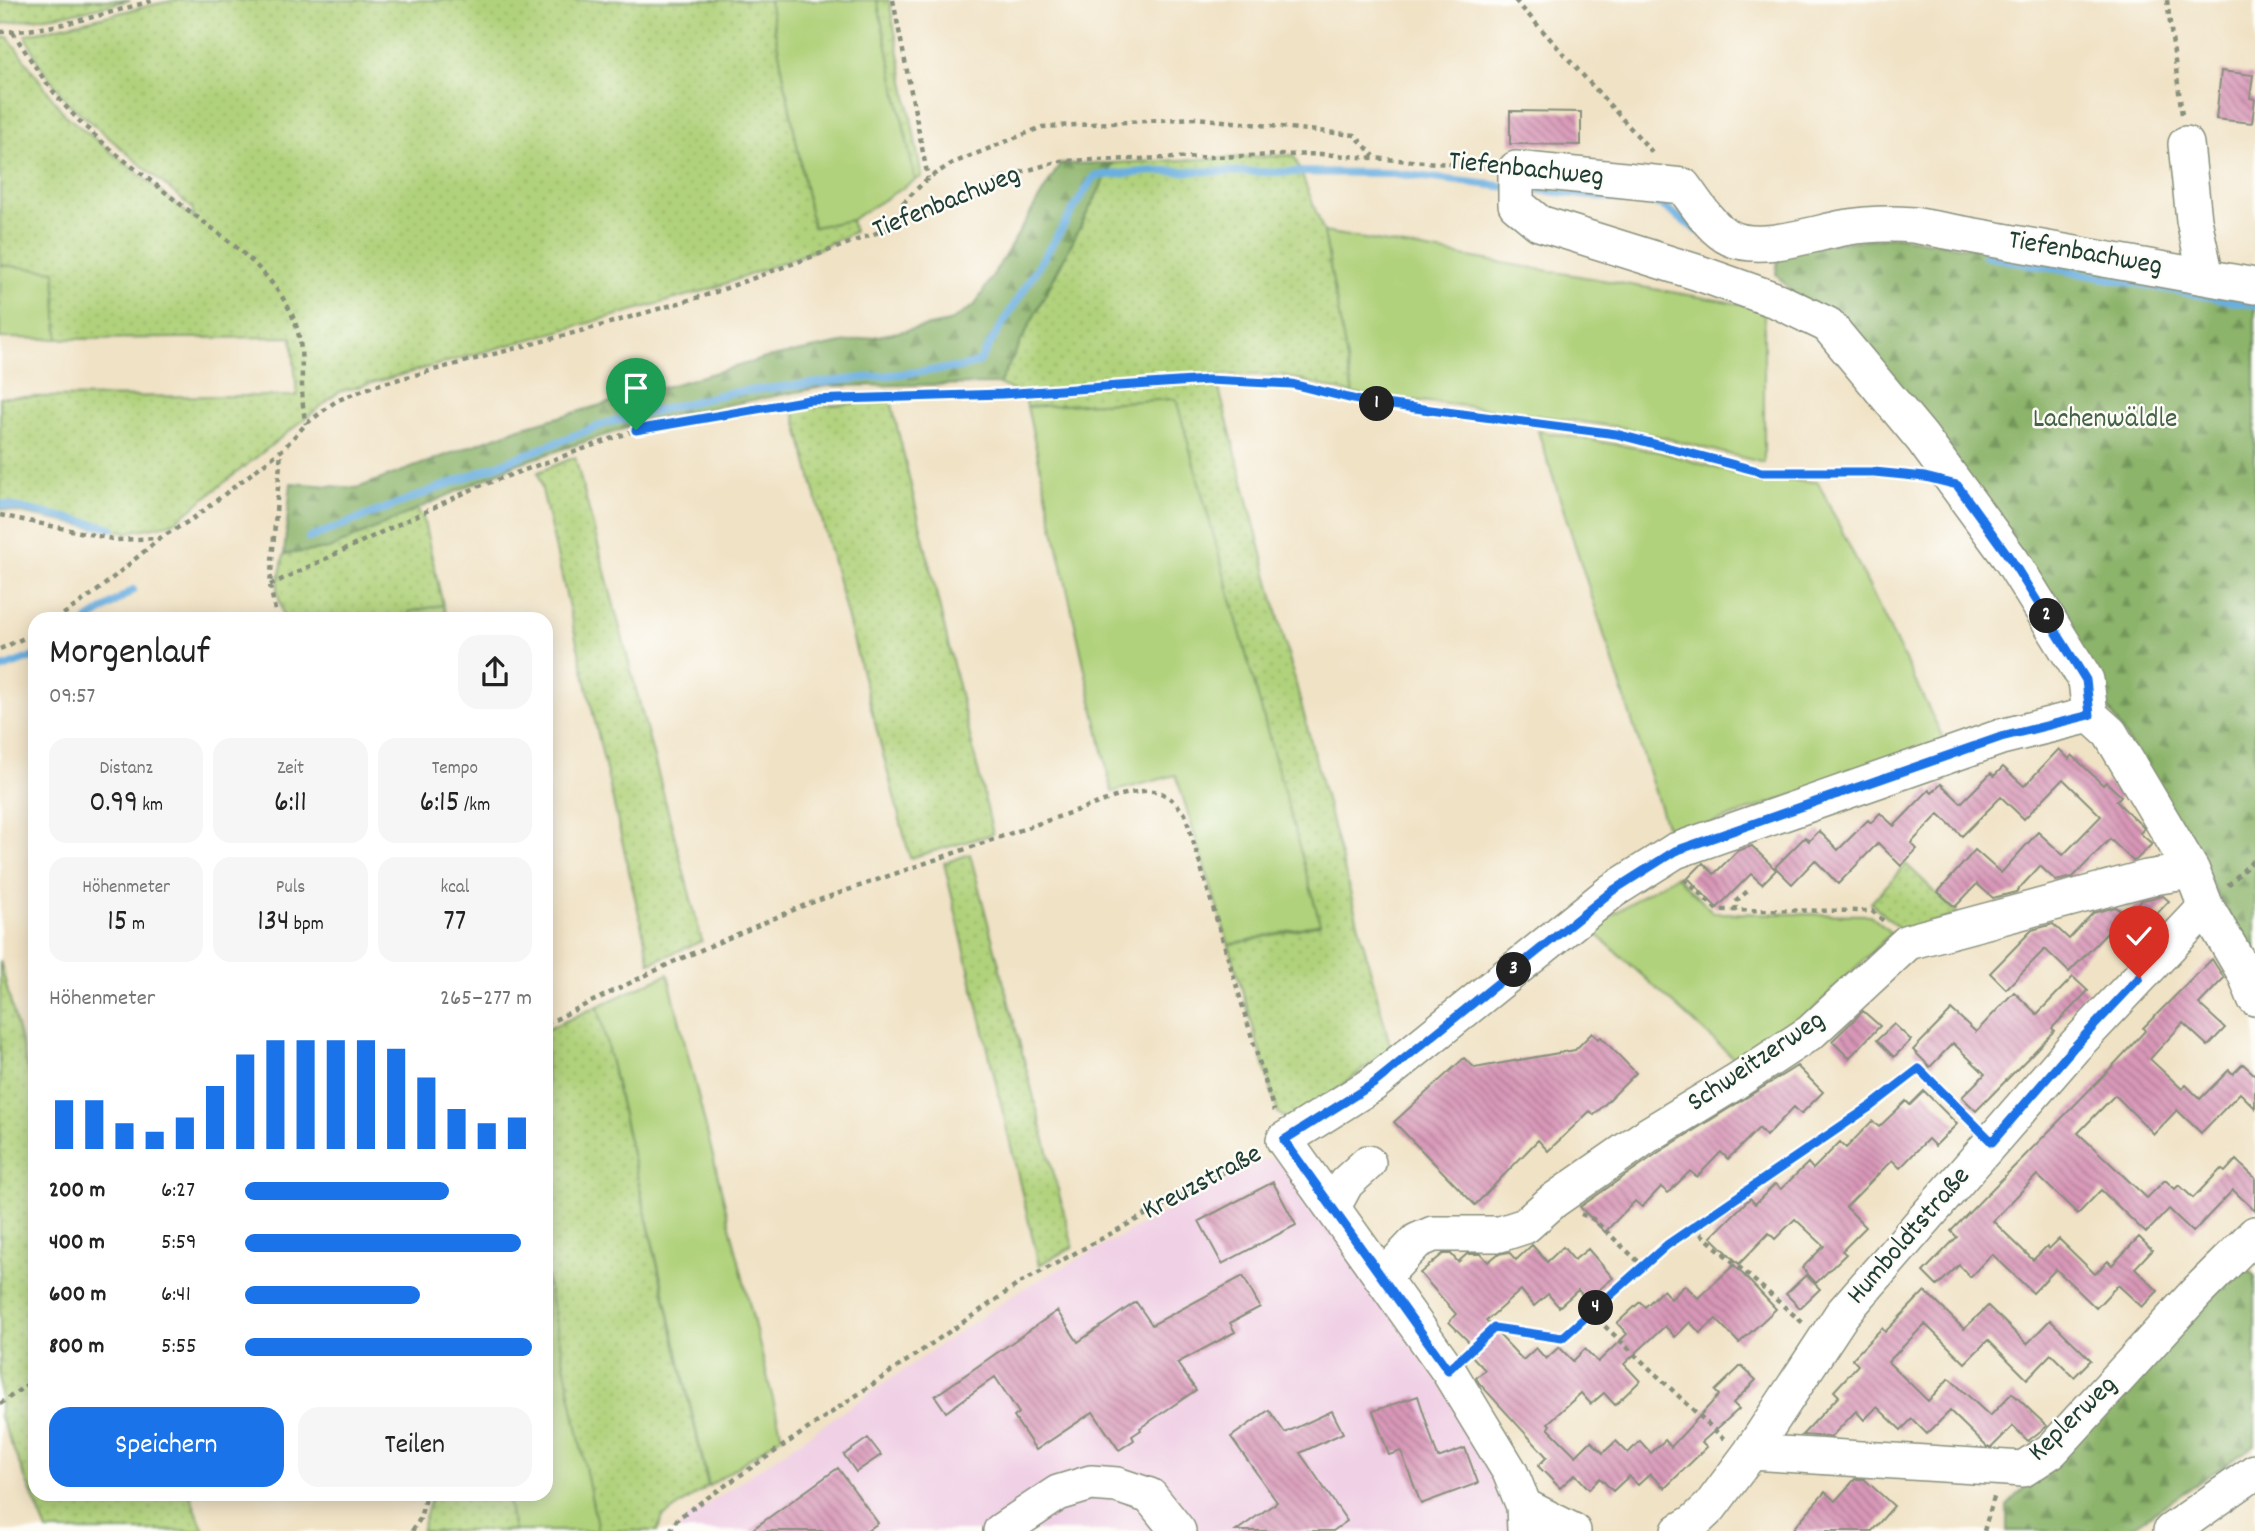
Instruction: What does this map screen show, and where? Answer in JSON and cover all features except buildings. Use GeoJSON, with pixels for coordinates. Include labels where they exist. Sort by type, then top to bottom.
{"type":"FeatureCollection","features":[{"type":"Feature","properties":{"kind":"street","name":"Tiefenbachweg"},"geometry":{"type":"LineString","coordinates":[[2186,144],[2194,220],[2206,277]]}},
{"type":"Feature","properties":{"kind":"street","name":"Tiefenbachweg"},"geometry":{"type":"LineString","coordinates":[[1516,169],[1683,186],[1717,228],[1730,238],[1744,241],[1797,239],[1868,225],[1902,224],[2255,286]]}},
{"type":"Feature","properties":{"kind":"street"},"geometry":{"type":"LineString","coordinates":[[1516,169],[1516,204],[1539,223],[1778,301],[1828,325],[1922,438],[2012,561],[2086,680],[2090,715],[2110,733],[2192,871],[2206,907],[2246,975],[2255,998]]}},
{"type":"Feature","properties":{"kind":"street","name":"Kreuzstraße"},"geometry":{"type":"LineString","coordinates":[[1284,1140],[1373,1084],[1561,944],[1612,891],[1675,851],[2001,737],[2090,715]]}},
{"type":"Feature","properties":{"kind":"street","name":"Schweitzerweg"},"geometry":{"type":"LineString","coordinates":[[1382,1278],[1417,1241],[1433,1234],[1500,1234],[1525,1226],[1553,1201],[1648,1135],[1811,1032],[1908,942],[2147,878],[2192,871]]}},
{"type":"Feature","properties":{"kind":"street","name":"Humboldtstraße"},"geometry":{"type":"LineString","coordinates":[[1679,1531],[1710,1507],[1748,1456],[1842,1314],[2073,1048],[2206,907]]}},
{"type":"Feature","properties":{"kind":"street"},"geometry":{"type":"LineString","coordinates":[[1284,1140],[1448,1370],[1510,1472],[1525,1518],[1573,1531]]}},
{"type":"Feature","properties":{"kind":"street"},"geometry":{"type":"LineString","coordinates":[[1334,1208],[1346,1182],[1368,1163]]}},
{"type":"Feature","properties":{"kind":"street","name":"Keplerweg"},"geometry":{"type":"LineString","coordinates":[[1748,1456],[2023,1469],[2052,1450],[2197,1292],[2255,1234]]}},
{"type":"Feature","properties":{"kind":"street"},"geometry":{"type":"LineString","coordinates":[[2171,1531],[2254,1474]]}},
{"type":"Feature","properties":{"kind":"street"},"geometry":{"type":"LineString","coordinates":[[1001,1531],[1058,1493],[1091,1483],[1117,1485],[1150,1496],[1178,1531]]}},
{"type":"Feature","properties":{"kind":"path"},"geometry":{"type":"LineString","coordinates":[[0,32],[82,19],[156,0]]}},
{"type":"Feature","properties":{"kind":"path"},"geometry":{"type":"LineString","coordinates":[[893,0],[928,178]]}},
{"type":"Feature","properties":{"kind":"path"},"geometry":{"type":"LineString","coordinates":[[1516,0],[1683,186]]}},
{"type":"Feature","properties":{"kind":"path"},"geometry":{"type":"LineString","coordinates":[[2167,0],[2186,144]]}},
{"type":"Feature","properties":{"kind":"path"},"geometry":{"type":"LineString","coordinates":[[13,32],[39,74],[69,111],[256,264],[287,305],[302,342],[303,409],[306,424]]}},
{"type":"Feature","properties":{"kind":"path"},"geometry":{"type":"LineString","coordinates":[[901,223],[904,202],[928,178],[953,163],[1042,127],[1196,118],[1355,135],[1375,156]]}},
{"type":"Feature","properties":{"kind":"path","name":"Tiefenbachweg"},"geometry":{"type":"LineString","coordinates":[[67,612],[97,591],[160,538],[191,520],[282,450],[306,424],[336,401],[373,386],[710,294],[958,202],[1001,178],[1060,161],[1321,153],[1516,169]]}},
{"type":"Feature","properties":{"kind":"path"},"geometry":{"type":"LineString","coordinates":[[270,585],[477,487],[636,430],[809,400],[1002,394],[1208,380],[1292,384],[1361,401],[1616,434],[1762,472],[1874,472],[1925,477],[1957,485]]}},
{"type":"Feature","properties":{"kind":"path"},"geometry":{"type":"LineString","coordinates":[[276,612],[270,585],[282,450]]}},
{"type":"Feature","properties":{"kind":"path"},"geometry":{"type":"LineString","coordinates":[[0,515],[117,540],[160,538]]}},
{"type":"Feature","properties":{"kind":"path"},"geometry":{"type":"LineString","coordinates":[[0,649],[28,636]]}},
{"type":"Feature","properties":{"kind":"path"},"geometry":{"type":"LineString","coordinates":[[553,1021],[673,962],[806,905],[1121,795],[1152,789],[1172,798],[1185,814],[1284,1140]]}},
{"type":"Feature","properties":{"kind":"path"},"geometry":{"type":"LineString","coordinates":[[1663,859],[1717,910],[1872,911],[1908,942]]}},
{"type":"Feature","properties":{"kind":"path"},"geometry":{"type":"LineString","coordinates":[[1735,911],[1735,902],[1750,888]]}},
{"type":"Feature","properties":{"kind":"path"},"geometry":{"type":"LineString","coordinates":[[1448,1370],[1494,1328],[1562,1338],[1642,1265],[1693,1227],[1871,1106],[1919,1069],[1992,1142]]}},
{"type":"Feature","properties":{"kind":"path","name":"Kreuzstraße"},"geometry":{"type":"LineString","coordinates":[[670,1531],[678,1518],[1020,1283],[1284,1140]]}},
{"type":"Feature","properties":{"kind":"path"},"geometry":{"type":"LineString","coordinates":[[1592,1219],[1642,1265]]}},
{"type":"Feature","properties":{"kind":"path"},"geometry":{"type":"LineString","coordinates":[[1693,1227],[1825,1342]]}},
{"type":"Feature","properties":{"kind":"path"},"geometry":{"type":"LineString","coordinates":[[1591,1313],[1748,1456]]}},
{"type":"Feature","properties":{"kind":"path"},"geometry":{"type":"LineString","coordinates":[[0,1405],[28,1383]]}},
{"type":"Feature","properties":{"kind":"path"},"geometry":{"type":"LineString","coordinates":[[1984,1531],[2003,1470]]}},
{"type":"Feature","properties":{"kind":"path"},"geometry":{"type":"LineString","coordinates":[[412,1531],[420,1519],[424,1501]]}},
{"type":"Feature","properties":{"kind":"shaded area"},"geometry":{"type":"Polygon","coordinates":[[[1264,1159],[1287,1160],[1501,1474],[1512,1512],[1509,1531],[678,1531],[683,1521],[1019,1291],[1264,1159]]]}},
{"type":"Feature","properties":{"kind":"green space"},"geometry":{"type":"Polygon","coordinates":[[[0,0],[130,0],[79,12],[0,24],[0,0]]]}},
{"type":"Feature","properties":{"kind":"green space"},"geometry":{"type":"Polygon","coordinates":[[[174,0],[769,0],[813,227],[851,220],[854,232],[818,249],[711,289],[339,392],[173,523],[129,532],[0,509],[0,397],[297,396],[292,337],[58,339],[55,272],[0,265],[0,38],[8,37],[65,115],[195,219],[192,208],[68,103],[38,62],[25,35],[174,0]]]}},
{"type":"Feature","properties":{"kind":"green space"},"geometry":{"type":"Polygon","coordinates":[[[769,0],[877,0],[915,180],[851,220],[813,227],[769,0]]]}},
{"type":"Feature","properties":{"kind":"green space"},"geometry":{"type":"Polygon","coordinates":[[[877,0],[889,0],[922,177],[915,180],[877,0]]]}},
{"type":"Feature","properties":{"kind":"green space"},"geometry":{"type":"Polygon","coordinates":[[[1294,155],[1324,232],[1353,394],[1281,375],[1221,375],[1218,385],[1391,1049],[1292,1123],[1278,1113],[1229,945],[1320,924],[1176,399],[1027,407],[1025,396],[999,384],[1113,163],[1294,155]]]}},
{"type":"Feature","properties":{"kind":"green space"},"geometry":{"type":"Polygon","coordinates":[[[1113,163],[999,384],[829,386],[657,418],[517,464],[329,549],[284,554],[291,483],[357,488],[517,429],[766,358],[949,322],[975,305],[1060,164],[1113,163]]]}},
{"type":"Feature","properties":{"kind":"green space"},"geometry":{"type":"Polygon","coordinates":[[[1324,232],[1764,308],[1764,463],[1625,428],[1484,408],[1353,394],[1324,232]]]}},
{"type":"Feature","properties":{"kind":"green space","name":"Lachenwäldle"},"geometry":{"type":"Polygon","coordinates":[[[1895,236],[2255,293],[2255,975],[2236,926],[2103,699],[1931,457],[1776,274],[1779,250],[1895,236]]]}},
{"type":"Feature","properties":{"kind":"green space"},"geometry":{"type":"Polygon","coordinates":[[[0,265],[55,271],[58,339],[0,338],[0,265]]]}},
{"type":"Feature","properties":{"kind":"green space"},"geometry":{"type":"Polygon","coordinates":[[[1176,399],[1320,923],[1229,945],[1176,775],[1112,792],[1027,407],[1176,399]]]}},
{"type":"Feature","properties":{"kind":"green space"},"geometry":{"type":"Polygon","coordinates":[[[891,401],[993,834],[910,858],[793,408],[891,401]]]}},
{"type":"Feature","properties":{"kind":"green space"},"geometry":{"type":"Polygon","coordinates":[[[1538,431],[1660,452],[1754,479],[1818,482],[1945,742],[1670,838],[1538,431]]]}},
{"type":"Feature","properties":{"kind":"green space"},"geometry":{"type":"Polygon","coordinates":[[[575,457],[702,941],[650,963],[538,472],[575,457]]]}},
{"type":"Feature","properties":{"kind":"green space"},"geometry":{"type":"Polygon","coordinates":[[[417,509],[423,518],[443,605],[409,612],[282,612],[277,590],[284,554],[329,549],[417,509]]]}},
{"type":"Feature","properties":{"kind":"green space"},"geometry":{"type":"Polygon","coordinates":[[[443,605],[445,612],[409,612],[443,605]]]}},
{"type":"Feature","properties":{"kind":"green space"},"geometry":{"type":"Polygon","coordinates":[[[970,854],[1073,1247],[1039,1265],[944,863],[970,854]]]}},
{"type":"Feature","properties":{"kind":"green space"},"geometry":{"type":"Polygon","coordinates":[[[1906,864],[1959,915],[1901,930],[1871,903],[1906,864]]]}},
{"type":"Feature","properties":{"kind":"green space"},"geometry":{"type":"Polygon","coordinates":[[[1676,876],[1714,913],[1870,915],[1891,933],[1809,1014],[1739,1063],[1591,929],[1676,876]]]}},
{"type":"Feature","properties":{"kind":"green space"},"geometry":{"type":"Polygon","coordinates":[[[0,961],[28,1069],[28,1485],[0,1417],[0,961]]]}},
{"type":"Feature","properties":{"kind":"green space"},"geometry":{"type":"Polygon","coordinates":[[[668,974],[782,1436],[709,1486],[598,1006],[668,974]]]}},
{"type":"Feature","properties":{"kind":"green space"},"geometry":{"type":"Polygon","coordinates":[[[598,1006],[708,1486],[663,1517],[657,1531],[598,1531],[553,1309],[553,1027],[598,1006]]]}},
{"type":"Feature","properties":{"kind":"green space"},"geometry":{"type":"Polygon","coordinates":[[[2240,1261],[2255,1276],[2255,1445],[2126,1531],[2007,1531],[2007,1506],[2240,1261]]]}},
{"type":"Feature","properties":{"kind":"green space"},"geometry":{"type":"Polygon","coordinates":[[[553,1309],[598,1531],[514,1531],[508,1501],[553,1501],[553,1309]]]}},
{"type":"Feature","properties":{"kind":"green space"},"geometry":{"type":"Polygon","coordinates":[[[35,1501],[192,1501],[204,1531],[47,1531],[35,1501]]]}},
{"type":"Feature","properties":{"kind":"green space"},"geometry":{"type":"Polygon","coordinates":[[[430,1501],[508,1501],[514,1531],[421,1531],[430,1501]]]}},
{"type":"Feature","properties":{"kind":"waterway"},"geometry":{"type":"LineString","coordinates":[[309,538],[607,423],[728,393],[963,367],[979,362],[1094,176],[1155,171],[1391,173],[1508,187]]}},
{"type":"Feature","properties":{"kind":"waterway"},"geometry":{"type":"LineString","coordinates":[[1524,188],[1660,204],[1698,231]]}},
{"type":"Feature","properties":{"kind":"waterway"},"geometry":{"type":"LineString","coordinates":[[1985,256],[2255,305]]}},
{"type":"Feature","properties":{"kind":"waterway"},"geometry":{"type":"LineString","coordinates":[[0,504],[112,528]]}},
{"type":"Feature","properties":{"kind":"waterway"},"geometry":{"type":"LineString","coordinates":[[100,612],[133,590]]}},
{"type":"Feature","properties":{"kind":"waterway"},"geometry":{"type":"LineString","coordinates":[[0,669],[28,659]]}},
{"type":"Feature","properties":{"kind":"route"},"geometry":{"type":"LineString","coordinates":[[636,430],[809,400],[1002,394],[1208,380],[1292,384],[1361,401],[1616,434],[1762,472],[1874,472],[1925,477],[1957,485],[2012,561],[2086,680],[2090,715],[2001,737],[1675,851],[1612,891],[1373,1084],[1284,1140],[1448,1370],[1494,1328],[1562,1338],[1667,1245],[1871,1106],[1919,1069],[1992,1142],[2073,1048],[2139,978]]}}]}
